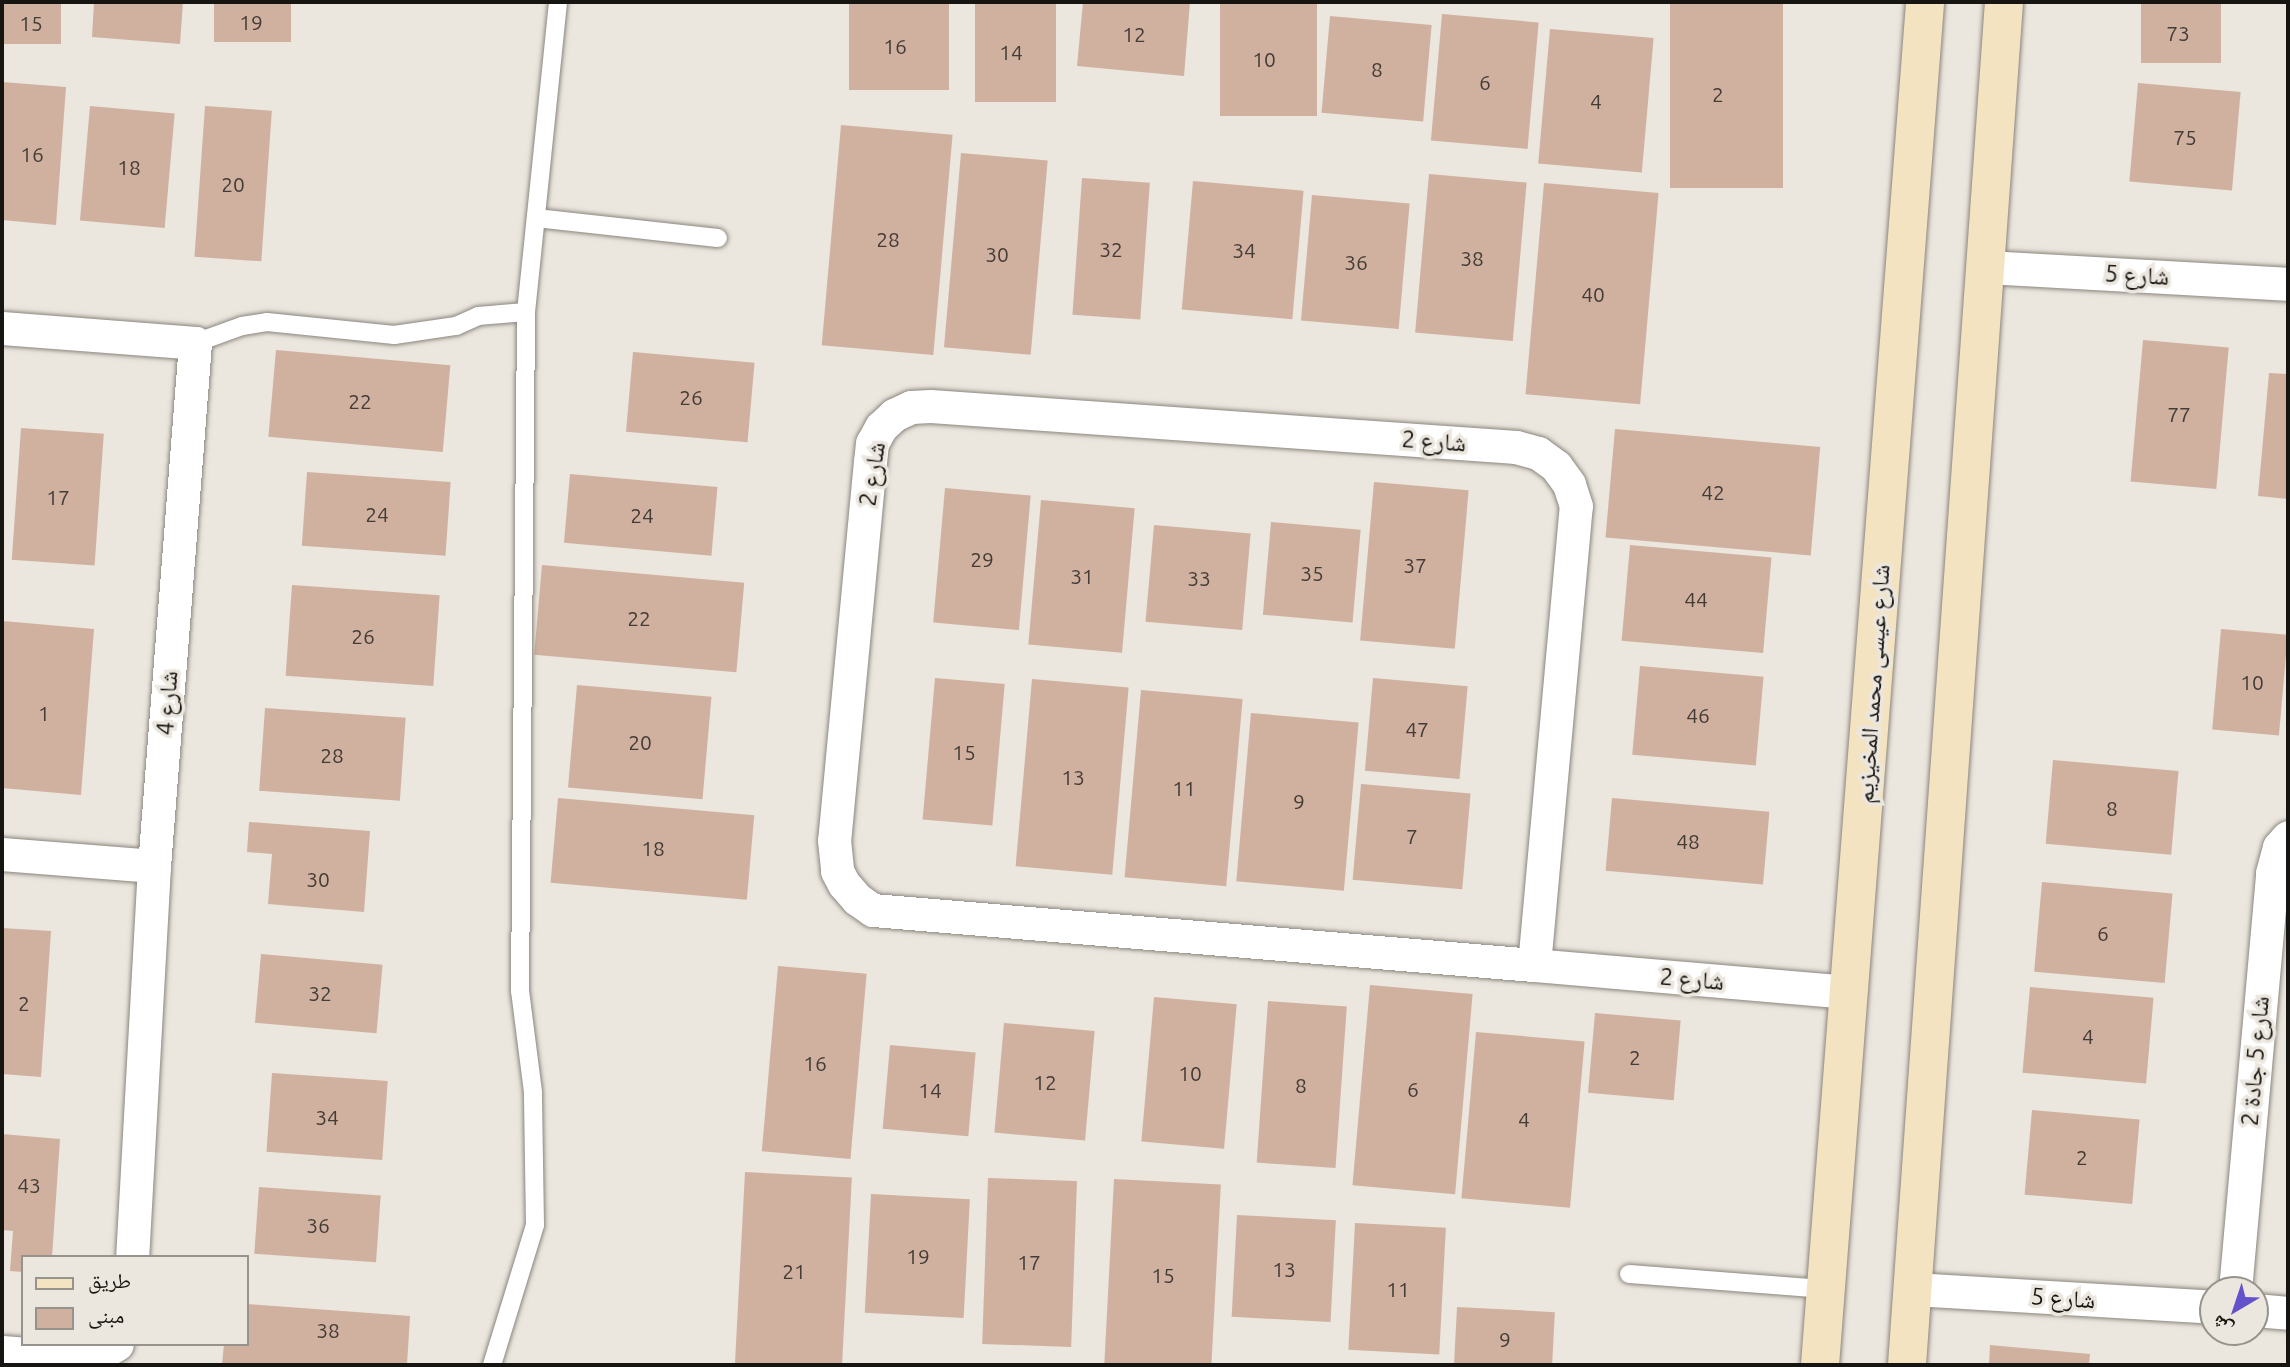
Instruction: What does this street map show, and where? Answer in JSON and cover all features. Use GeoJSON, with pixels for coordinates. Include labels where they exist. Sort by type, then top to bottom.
{"type":"FeatureCollection","features":[{"type":"Feature","properties":{"kind":"street","name":"شارع عيسى محمد المخيزيم"},"geometry":{"type":"LineString","coordinates":[[1820,1365],[1925,2]]}},
{"type":"Feature","properties":{"kind":"street"},"geometry":{"type":"LineString","coordinates":[[1907,1365],[2004,2]]}},
{"type":"Feature","properties":{"kind":"street","name":"شارع 5"},"geometry":{"type":"LineString","coordinates":[[1985,267],[2288,284]]}},
{"type":"Feature","properties":{"kind":"street"},"geometry":{"type":"LineString","coordinates":[[2,328],[195,343]]}},
{"type":"Feature","properties":{"kind":"street","name":"شارع 4"},"geometry":{"type":"LineString","coordinates":[[132,1255],[155,866],[195,343]]}},
{"type":"Feature","properties":{"kind":"street","name":"شارع 2"},"geometry":{"type":"LineString","coordinates":[[1534,965],[1576,506],[1569,484],[1556,466],[1538,453],[1516,446],[929,406],[911,407],[894,415],[881,427],[872,443],[834,840],[837,871],[857,899],[873,909],[1850,992]]}},
{"type":"Feature","properties":{"kind":"street","name":"شارع 5 جادة 2"},"geometry":{"type":"LineString","coordinates":[[2236,1276],[2272,873],[2278,847],[2288,837]]}},
{"type":"Feature","properties":{"kind":"street"},"geometry":{"type":"LineString","coordinates":[[2,854],[155,866]]}},
{"type":"Feature","properties":{"kind":"street","name":"شارع 5"},"geometry":{"type":"LineString","coordinates":[[1913,1289],[2199,1306]]}},
{"type":"Feature","properties":{"kind":"street"},"geometry":{"type":"LineString","coordinates":[[2269,1311],[2288,1313]]}},
{"type":"Feature","properties":{"kind":"street"},"geometry":{"type":"LineString","coordinates":[[2,1352],[92,1359],[114,1346]]}},
{"type":"Feature","properties":{"kind":"lane"},"geometry":{"type":"LineString","coordinates":[[492,1365],[535,1225],[533,1092],[520,991],[526,312],[558,2]]}},
{"type":"Feature","properties":{"kind":"lane"},"geometry":{"type":"LineString","coordinates":[[536,218],[718,238]]}},
{"type":"Feature","properties":{"kind":"lane"},"geometry":{"type":"LineString","coordinates":[[195,343],[242,326],[267,322],[394,335],[456,326],[478,316],[526,312]]}},
{"type":"Feature","properties":{"kind":"lane"},"geometry":{"type":"LineString","coordinates":[[1629,1274],[1826,1289]]}},
{"type":"Feature","properties":{"kind":"building"},"geometry":{"type":"Polygon","coordinates":[[[2,2],[61,2],[61,44],[2,44],[2,2]]]}},
{"type":"Feature","properties":{"kind":"building"},"geometry":{"type":"Polygon","coordinates":[[[94,2],[183,2],[180,44],[92,37],[94,2]]]}},
{"type":"Feature","properties":{"kind":"building"},"geometry":{"type":"Polygon","coordinates":[[[214,2],[291,2],[291,42],[214,42],[214,2]]]}},
{"type":"Feature","properties":{"kind":"building"},"geometry":{"type":"Polygon","coordinates":[[[849,2],[949,2],[949,90],[849,90],[849,2]]]}},
{"type":"Feature","properties":{"kind":"building"},"geometry":{"type":"Polygon","coordinates":[[[975,2],[1056,2],[1056,102],[975,102],[975,2]]]}},
{"type":"Feature","properties":{"kind":"building"},"geometry":{"type":"Polygon","coordinates":[[[1083,2],[1190,2],[1184,76],[1077,66],[1083,2]]]}},
{"type":"Feature","properties":{"kind":"building"},"geometry":{"type":"Polygon","coordinates":[[[1220,2],[1317,2],[1317,116],[1220,116],[1220,2]]]}},
{"type":"Feature","properties":{"kind":"building"},"geometry":{"type":"Polygon","coordinates":[[[1670,2],[1783,2],[1783,188],[1670,188],[1670,2]]]}},
{"type":"Feature","properties":{"kind":"building"},"geometry":{"type":"Polygon","coordinates":[[[2141,2],[2221,2],[2221,63],[2141,63],[2141,2]]]}},
{"type":"Feature","properties":{"kind":"building"},"geometry":{"type":"Polygon","coordinates":[[[1442,14],[1539,22],[1528,149],[1431,141],[1442,14]]]}},
{"type":"Feature","properties":{"kind":"building"},"geometry":{"type":"Polygon","coordinates":[[[1330,16],[1432,25],[1423,122],[1322,113],[1330,16]]]}},
{"type":"Feature","properties":{"kind":"building"},"geometry":{"type":"Polygon","coordinates":[[[1550,29],[1654,38],[1642,173],[1538,163],[1550,29]]]}},
{"type":"Feature","properties":{"kind":"building"},"geometry":{"type":"Polygon","coordinates":[[[2,82],[66,87],[56,225],[2,220],[2,82]]]}},
{"type":"Feature","properties":{"kind":"building"},"geometry":{"type":"Polygon","coordinates":[[[2138,83],[2241,92],[2232,191],[2129,182],[2138,83]]]}},
{"type":"Feature","properties":{"kind":"building"},"geometry":{"type":"Polygon","coordinates":[[[90,106],[175,113],[165,228],[80,221],[90,106]]]}},
{"type":"Feature","properties":{"kind":"building"},"geometry":{"type":"Polygon","coordinates":[[[205,106],[272,111],[261,261],[194,257],[205,106]]]}},
{"type":"Feature","properties":{"kind":"building"},"geometry":{"type":"Polygon","coordinates":[[[841,125],[953,135],[933,355],[822,345],[841,125]]]}},
{"type":"Feature","properties":{"kind":"building"},"geometry":{"type":"Polygon","coordinates":[[[961,153],[1048,161],[1031,355],[944,347],[961,153]]]}},
{"type":"Feature","properties":{"kind":"building"},"geometry":{"type":"Polygon","coordinates":[[[1429,174],[1527,183],[1513,341],[1415,332],[1429,174]]]}},
{"type":"Feature","properties":{"kind":"building"},"geometry":{"type":"Polygon","coordinates":[[[1082,178],[1150,183],[1140,319],[1072,315],[1082,178]]]}},
{"type":"Feature","properties":{"kind":"building"},"geometry":{"type":"Polygon","coordinates":[[[1193,181],[1304,191],[1292,319],[1182,310],[1193,181]]]}},
{"type":"Feature","properties":{"kind":"building"},"geometry":{"type":"Polygon","coordinates":[[[1544,183],[1659,193],[1640,404],[1526,394],[1544,183]]]}},
{"type":"Feature","properties":{"kind":"building"},"geometry":{"type":"Polygon","coordinates":[[[1312,195],[1410,204],[1399,329],[1301,321],[1312,195]]]}},
{"type":"Feature","properties":{"kind":"building"},"geometry":{"type":"Polygon","coordinates":[[[2143,340],[2229,347],[2216,489],[2131,481],[2143,340]]]}},
{"type":"Feature","properties":{"kind":"building"},"geometry":{"type":"Polygon","coordinates":[[[276,350],[450,365],[443,452],[268,437],[276,350]]]}},
{"type":"Feature","properties":{"kind":"building"},"geometry":{"type":"Polygon","coordinates":[[[633,352],[755,363],[748,442],[626,432],[633,352]]]}},
{"type":"Feature","properties":{"kind":"building"},"geometry":{"type":"Polygon","coordinates":[[[2269,373],[2288,374],[2288,499],[2258,496],[2269,373]]]}},
{"type":"Feature","properties":{"kind":"building"},"geometry":{"type":"Polygon","coordinates":[[[21,428],[104,434],[95,565],[12,560],[21,428]]]}},
{"type":"Feature","properties":{"kind":"building"},"geometry":{"type":"Polygon","coordinates":[[[1615,429],[1820,447],[1811,556],[1606,538],[1615,429]]]}},
{"type":"Feature","properties":{"kind":"building"},"geometry":{"type":"Polygon","coordinates":[[[307,472],[451,482],[445,556],[302,546],[307,472]]]}},
{"type":"Feature","properties":{"kind":"building"},"geometry":{"type":"Polygon","coordinates":[[[570,474],[717,487],[711,556],[564,543],[570,474]]]}},
{"type":"Feature","properties":{"kind":"building"},"geometry":{"type":"Polygon","coordinates":[[[1374,482],[1469,490],[1455,649],[1360,640],[1374,482]]]}},
{"type":"Feature","properties":{"kind":"building"},"geometry":{"type":"Polygon","coordinates":[[[945,488],[1031,495],[1019,630],[933,622],[945,488]]]}},
{"type":"Feature","properties":{"kind":"building"},"geometry":{"type":"Polygon","coordinates":[[[1041,500],[1135,508],[1122,653],[1028,644],[1041,500]]]}},
{"type":"Feature","properties":{"kind":"building"},"geometry":{"type":"Polygon","coordinates":[[[1271,522],[1361,530],[1353,622],[1263,615],[1271,522]]]}},
{"type":"Feature","properties":{"kind":"building"},"geometry":{"type":"Polygon","coordinates":[[[1154,525],[1251,533],[1242,630],[1146,622],[1154,525]]]}},
{"type":"Feature","properties":{"kind":"building"},"geometry":{"type":"Polygon","coordinates":[[[1630,545],[1771,557],[1763,653],[1622,641],[1630,545]]]}},
{"type":"Feature","properties":{"kind":"building"},"geometry":{"type":"Polygon","coordinates":[[[542,565],[744,583],[736,672],[534,655],[542,565]]]}},
{"type":"Feature","properties":{"kind":"building"},"geometry":{"type":"Polygon","coordinates":[[[292,585],[440,595],[433,686],[286,676],[292,585]]]}},
{"type":"Feature","properties":{"kind":"building"},"geometry":{"type":"Polygon","coordinates":[[[3,621],[94,629],[81,795],[2,788],[3,621]]]}},
{"type":"Feature","properties":{"kind":"building"},"geometry":{"type":"Polygon","coordinates":[[[2221,629],[2288,635],[2279,735],[2212,730],[2221,629]]]}},
{"type":"Feature","properties":{"kind":"building"},"geometry":{"type":"Polygon","coordinates":[[[1640,666],[1764,677],[1756,765],[1632,755],[1640,666]]]}},
{"type":"Feature","properties":{"kind":"building"},"geometry":{"type":"Polygon","coordinates":[[[935,678],[1005,684],[992,826],[923,819],[935,678]]]}},
{"type":"Feature","properties":{"kind":"building"},"geometry":{"type":"Polygon","coordinates":[[[1373,678],[1468,686],[1460,779],[1365,771],[1373,678]]]}},
{"type":"Feature","properties":{"kind":"building"},"geometry":{"type":"Polygon","coordinates":[[[1032,679],[1129,687],[1112,875],[1016,866],[1032,679]]]}},
{"type":"Feature","properties":{"kind":"building"},"geometry":{"type":"Polygon","coordinates":[[[577,685],[711,697],[703,799],[568,788],[577,685]]]}},
{"type":"Feature","properties":{"kind":"building"},"geometry":{"type":"Polygon","coordinates":[[[1141,690],[1243,699],[1226,886],[1125,877],[1141,690]]]}},
{"type":"Feature","properties":{"kind":"building"},"geometry":{"type":"Polygon","coordinates":[[[265,708],[406,718],[400,801],[259,791],[265,708]]]}},
{"type":"Feature","properties":{"kind":"building"},"geometry":{"type":"Polygon","coordinates":[[[1251,713],[1359,722],[1344,891],[1236,881],[1251,713]]]}},
{"type":"Feature","properties":{"kind":"building"},"geometry":{"type":"Polygon","coordinates":[[[2053,760],[2179,771],[2171,855],[2046,844],[2053,760]]]}},
{"type":"Feature","properties":{"kind":"building"},"geometry":{"type":"Polygon","coordinates":[[[1361,784],[1471,794],[1462,889],[1353,880],[1361,784]]]}},
{"type":"Feature","properties":{"kind":"building"},"geometry":{"type":"Polygon","coordinates":[[[558,798],[754,815],[747,900],[551,883],[558,798]]]}},
{"type":"Feature","properties":{"kind":"building"},"geometry":{"type":"Polygon","coordinates":[[[1612,798],[1769,812],[1763,884],[1606,871],[1612,798]]]}},
{"type":"Feature","properties":{"kind":"building"},"geometry":{"type":"Polygon","coordinates":[[[249,822],[370,831],[364,912],[268,904],[272,854],[247,852],[249,822]]]}},
{"type":"Feature","properties":{"kind":"building"},"geometry":{"type":"Polygon","coordinates":[[[2042,882],[2173,893],[2165,983],[2034,972],[2042,882]]]}},
{"type":"Feature","properties":{"kind":"building"},"geometry":{"type":"Polygon","coordinates":[[[2,928],[51,931],[41,1077],[2,1074],[2,928]]]}},
{"type":"Feature","properties":{"kind":"building"},"geometry":{"type":"Polygon","coordinates":[[[261,954],[383,965],[377,1033],[255,1023],[261,954]]]}},
{"type":"Feature","properties":{"kind":"building"},"geometry":{"type":"Polygon","coordinates":[[[778,966],[867,974],[850,1159],[762,1151],[778,966]]]}},
{"type":"Feature","properties":{"kind":"building"},"geometry":{"type":"Polygon","coordinates":[[[1370,985],[1473,994],[1455,1194],[1352,1185],[1370,985]]]}},
{"type":"Feature","properties":{"kind":"building"},"geometry":{"type":"Polygon","coordinates":[[[2030,987],[2154,998],[2146,1083],[2023,1073],[2030,987]]]}},
{"type":"Feature","properties":{"kind":"building"},"geometry":{"type":"Polygon","coordinates":[[[1154,997],[1237,1004],[1224,1149],[1141,1141],[1154,997]]]}},
{"type":"Feature","properties":{"kind":"building"},"geometry":{"type":"Polygon","coordinates":[[[1268,1001],[1347,1007],[1336,1168],[1257,1163],[1268,1001]]]}},
{"type":"Feature","properties":{"kind":"building"},"geometry":{"type":"Polygon","coordinates":[[[1595,1013],[1681,1020],[1674,1100],[1588,1093],[1595,1013]]]}},
{"type":"Feature","properties":{"kind":"building"},"geometry":{"type":"Polygon","coordinates":[[[1004,1023],[1095,1031],[1085,1141],[994,1133],[1004,1023]]]}},
{"type":"Feature","properties":{"kind":"building"},"geometry":{"type":"Polygon","coordinates":[[[1476,1032],[1585,1041],[1570,1208],[1461,1198],[1476,1032]]]}},
{"type":"Feature","properties":{"kind":"building"},"geometry":{"type":"Polygon","coordinates":[[[890,1045],[976,1052],[968,1136],[883,1129],[890,1045]]]}},
{"type":"Feature","properties":{"kind":"building"},"geometry":{"type":"Polygon","coordinates":[[[272,1073],[388,1081],[382,1160],[266,1152],[272,1073]]]}},
{"type":"Feature","properties":{"kind":"building"},"geometry":{"type":"Polygon","coordinates":[[[2032,1110],[2140,1119],[2132,1204],[2025,1195],[2032,1110]]]}},
{"type":"Feature","properties":{"kind":"building"},"geometry":{"type":"Polygon","coordinates":[[[2,1134],[60,1139],[52,1255],[21,1255],[21,1272],[10,1271],[13,1231],[2,1230],[2,1134]]]}},
{"type":"Feature","properties":{"kind":"building"},"geometry":{"type":"Polygon","coordinates":[[[745,1172],[852,1178],[842,1365],[735,1365],[745,1172]]]}},
{"type":"Feature","properties":{"kind":"building"},"geometry":{"type":"Polygon","coordinates":[[[988,1178],[1077,1181],[1071,1347],[982,1344],[988,1178]]]}},
{"type":"Feature","properties":{"kind":"building"},"geometry":{"type":"Polygon","coordinates":[[[1114,1179],[1221,1185],[1211,1365],[1104,1365],[1114,1179]]]}},
{"type":"Feature","properties":{"kind":"building"},"geometry":{"type":"Polygon","coordinates":[[[259,1187],[381,1196],[376,1262],[254,1254],[259,1187]]]}},
{"type":"Feature","properties":{"kind":"building"},"geometry":{"type":"Polygon","coordinates":[[[871,1194],[970,1199],[964,1318],[865,1313],[871,1194]]]}},
{"type":"Feature","properties":{"kind":"building"},"geometry":{"type":"Polygon","coordinates":[[[1237,1215],[1336,1220],[1331,1322],[1232,1317],[1237,1215]]]}},
{"type":"Feature","properties":{"kind":"building"},"geometry":{"type":"Polygon","coordinates":[[[1355,1223],[1446,1228],[1439,1355],[1348,1350],[1355,1223]]]}},
{"type":"Feature","properties":{"kind":"building"},"geometry":{"type":"Polygon","coordinates":[[[248,1304],[410,1316],[407,1365],[222,1365],[224,1346],[248,1346],[248,1304]]]}},
{"type":"Feature","properties":{"kind":"building"},"geometry":{"type":"Polygon","coordinates":[[[1457,1307],[1555,1312],[1552,1365],[1454,1365],[1457,1307]]]}},
{"type":"Feature","properties":{"kind":"building"},"geometry":{"type":"Polygon","coordinates":[[[1990,1345],[2090,1354],[2089,1365],[1989,1365],[1990,1345]]]}}]}
